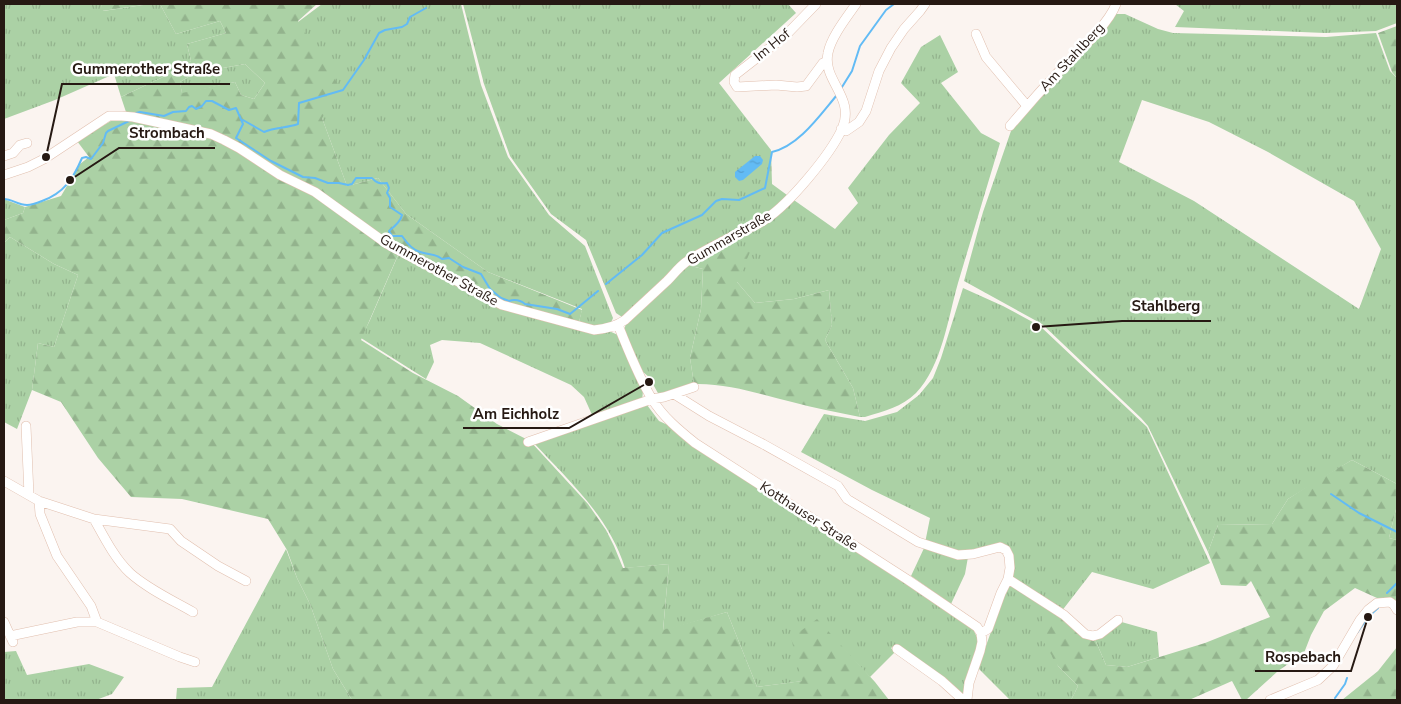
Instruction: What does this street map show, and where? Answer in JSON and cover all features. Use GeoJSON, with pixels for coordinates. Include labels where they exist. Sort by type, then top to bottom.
{"type":"FeatureCollection","features":[{"type":"Feature","properties":{"kind":"street","name":"Im Hof"},"geometry":{"type":"LineString","coordinates":[[816,4],[785,36],[735,75],[734,82],[737,87],[806,86],[823,63],[827,61]]}},
{"type":"Feature","properties":{"kind":"street"},"geometry":{"type":"LineString","coordinates":[[827,61],[828,52],[840,28],[856,4]]}},
{"type":"Feature","properties":{"kind":"street"},"geometry":{"type":"LineString","coordinates":[[841,129],[846,131],[859,122],[866,111],[879,71],[891,48],[925,4]]}},
{"type":"Feature","properties":{"kind":"street","name":"Am Stahlberg"},"geometry":{"type":"LineString","coordinates":[[1010,126],[1086,43],[1110,15],[1114,5]]}},
{"type":"Feature","properties":{"kind":"street"},"geometry":{"type":"LineString","coordinates":[[976,34],[986,57],[1027,106]]}},
{"type":"Feature","properties":{"kind":"street","name":"Gummarstraße"},"geometry":{"type":"LineString","coordinates":[[618,325],[685,263],[766,220],[807,178],[828,151],[846,118],[842,97],[830,73],[827,61]]}},
{"type":"Feature","properties":{"kind":"street","name":"Gummerother Straße"},"geometry":{"type":"LineString","coordinates":[[4,175],[44,159],[109,116],[133,117],[211,134],[239,148],[280,175],[315,192],[387,244],[502,305],[594,330],[608,329],[618,325]]}},
{"type":"Feature","properties":{"kind":"street"},"geometry":{"type":"LineString","coordinates":[[4,156],[13,153],[20,145],[26,143]]}},
{"type":"Feature","properties":{"kind":"street","name":"Kotthauser Straße"},"geometry":{"type":"LineString","coordinates":[[618,325],[652,399],[662,413],[676,427],[695,443],[972,622],[981,633]]}},
{"type":"Feature","properties":{"kind":"street"},"geometry":{"type":"LineString","coordinates":[[528,442],[652,399],[694,387]]}},
{"type":"Feature","properties":{"kind":"street"},"geometry":{"type":"LineString","coordinates":[[674,394],[709,416],[838,486],[847,499],[918,542],[958,555],[973,554],[1000,547],[1006,550],[1010,561],[1008,579],[988,629],[981,633],[982,642],[969,683],[967,700]]}},
{"type":"Feature","properties":{"kind":"street"},"geometry":{"type":"LineString","coordinates":[[26,426],[29,495]]}},
{"type":"Feature","properties":{"kind":"street"},"geometry":{"type":"LineString","coordinates":[[4,481],[39,501],[94,519],[170,529],[180,541],[218,566],[246,581]]}},
{"type":"Feature","properties":{"kind":"street"},"geometry":{"type":"LineString","coordinates":[[39,501],[40,514],[57,556],[91,606],[97,622]]}},
{"type":"Feature","properties":{"kind":"street"},"geometry":{"type":"LineString","coordinates":[[94,519],[110,548],[130,573],[159,593],[193,612]]}},
{"type":"Feature","properties":{"kind":"street"},"geometry":{"type":"LineString","coordinates":[[1008,579],[1064,615],[1085,634],[1093,636],[1100,634],[1118,620]]}},
{"type":"Feature","properties":{"kind":"street"},"geometry":{"type":"LineString","coordinates":[[1270,700],[1318,680],[1332,666],[1360,620],[1377,603],[1390,602],[1397,610]]}},
{"type":"Feature","properties":{"kind":"street"},"geometry":{"type":"LineString","coordinates":[[4,622],[12,639],[77,622],[97,622],[195,662]]}},
{"type":"Feature","properties":{"kind":"street"},"geometry":{"type":"LineString","coordinates":[[897,649],[942,682],[962,700]]}},
{"type":"Feature","properties":{"kind":"green space"},"geometry":{"type":"Polygon","coordinates":[[[4,4],[101,4],[103,11],[160,4],[176,34],[220,21],[226,33],[187,44],[191,61],[121,97],[114,74],[55,100],[4,119],[4,4]]]}},
{"type":"Feature","properties":{"kind":"green space"},"geometry":{"type":"Polygon","coordinates":[[[101,4],[150,4],[102,11],[101,4]]]}},
{"type":"Feature","properties":{"kind":"green space"},"geometry":{"type":"Polygon","coordinates":[[[160,4],[317,4],[298,21],[341,89],[322,118],[347,186],[378,178],[406,214],[488,272],[582,310],[579,322],[502,301],[401,248],[361,340],[413,373],[458,396],[497,424],[530,441],[588,504],[606,530],[623,568],[669,564],[663,630],[727,612],[757,687],[802,681],[791,638],[817,619],[889,700],[352,700],[333,669],[310,604],[297,578],[287,550],[268,519],[182,499],[131,497],[98,458],[61,402],[32,390],[38,343],[54,347],[78,275],[54,264],[10,237],[4,243],[4,220],[23,213],[25,207],[61,196],[80,164],[89,157],[77,141],[126,112],[121,97],[191,61],[187,44],[226,33],[220,21],[176,34],[160,4]],[[245,64],[195,73],[180,82],[182,93],[235,82],[241,95],[254,99],[265,83],[245,64]]]}},
{"type":"Feature","properties":{"kind":"green space"},"geometry":{"type":"Polygon","coordinates":[[[322,4],[461,4],[481,85],[508,157],[549,215],[585,246],[613,318],[610,325],[595,327],[579,322],[582,309],[488,272],[406,214],[378,178],[347,186],[322,118],[298,22],[322,4]]]}},
{"type":"Feature","properties":{"kind":"green space"},"geometry":{"type":"Polygon","coordinates":[[[463,4],[788,4],[796,13],[719,83],[771,150],[772,184],[787,195],[767,215],[719,238],[622,317],[616,313],[586,240],[551,214],[510,156],[484,84],[463,4]]]}},
{"type":"Feature","properties":{"kind":"green space"},"geometry":{"type":"Polygon","coordinates":[[[1175,4],[1397,4],[1397,23],[1376,31],[1325,33],[1175,27],[1184,11],[1175,4]]]}},
{"type":"Feature","properties":{"kind":"green space"},"geometry":{"type":"Polygon","coordinates":[[[1115,14],[1125,14],[1158,29],[1173,33],[1326,37],[1376,33],[1390,71],[1397,78],[1397,484],[1352,460],[1288,499],[1272,524],[1218,525],[1208,552],[1148,426],[1141,418],[1042,324],[964,281],[983,212],[1012,128],[1115,14]],[[1142,100],[1119,162],[1194,201],[1359,309],[1381,249],[1354,201],[1268,152],[1209,122],[1142,100]]]}},
{"type":"Feature","properties":{"kind":"green space"},"geometry":{"type":"Polygon","coordinates":[[[1397,26],[1397,78],[1392,72],[1378,33],[1397,26]]]}},
{"type":"Feature","properties":{"kind":"green space"},"geometry":{"type":"Polygon","coordinates":[[[940,35],[958,72],[941,83],[981,133],[1000,143],[958,283],[943,341],[932,369],[916,393],[905,402],[865,417],[860,417],[853,388],[825,340],[832,325],[829,290],[794,299],[755,303],[737,282],[721,246],[791,198],[835,229],[858,203],[848,188],[889,135],[920,103],[901,83],[921,47],[940,35]]]}},
{"type":"Feature","properties":{"kind":"green space"},"geometry":{"type":"Polygon","coordinates":[[[245,64],[265,83],[254,99],[241,95],[235,82],[182,94],[180,82],[195,73],[245,64]]]}},
{"type":"Feature","properties":{"kind":"green space"},"geometry":{"type":"Polygon","coordinates":[[[4,200],[25,207],[23,213],[4,220],[4,200]]]}},
{"type":"Feature","properties":{"kind":"green space"},"geometry":{"type":"Polygon","coordinates":[[[10,237],[54,264],[78,275],[54,347],[38,343],[32,390],[17,429],[4,422],[4,243],[10,237]]]}},
{"type":"Feature","properties":{"kind":"green space"},"geometry":{"type":"Polygon","coordinates":[[[721,246],[750,252],[737,282],[755,303],[794,299],[829,290],[832,325],[825,340],[853,388],[860,417],[731,387],[694,384],[690,358],[701,309],[703,269],[687,265],[721,246]]]}},
{"type":"Feature","properties":{"kind":"green space"},"geometry":{"type":"Polygon","coordinates":[[[399,253],[501,308],[609,331],[618,335],[643,391],[642,401],[593,417],[584,397],[571,385],[480,343],[442,340],[430,345],[434,362],[426,379],[361,338],[399,253]]]}},
{"type":"Feature","properties":{"kind":"green space"},"geometry":{"type":"Polygon","coordinates":[[[687,265],[703,269],[701,309],[690,358],[694,384],[659,395],[649,377],[643,372],[624,331],[626,323],[687,265]]]}},
{"type":"Feature","properties":{"kind":"green space"},"geometry":{"type":"Polygon","coordinates":[[[963,288],[1003,306],[1040,326],[1147,427],[1210,563],[1153,589],[1092,572],[1061,612],[1014,581],[1012,572],[1014,562],[1007,548],[959,553],[925,543],[930,518],[801,452],[824,414],[865,421],[897,412],[919,395],[933,378],[963,288]]]}},
{"type":"Feature","properties":{"kind":"green space"},"geometry":{"type":"Polygon","coordinates":[[[647,405],[659,421],[670,426],[972,626],[978,640],[966,692],[962,695],[896,645],[891,648],[895,652],[870,677],[816,620],[803,681],[757,687],[727,612],[663,631],[669,564],[625,568],[618,549],[598,515],[573,484],[532,441],[647,405]]]}},
{"type":"Feature","properties":{"kind":"green space"},"geometry":{"type":"Polygon","coordinates":[[[1352,460],[1397,484],[1397,505],[1389,538],[1397,540],[1397,605],[1391,599],[1377,598],[1355,588],[1324,611],[1304,653],[1278,671],[1246,700],[1242,700],[1232,681],[1189,700],[1071,700],[1078,686],[1058,666],[1042,639],[1044,602],[1094,637],[1106,665],[1127,667],[1205,643],[1270,617],[1251,581],[1246,586],[1221,585],[1208,552],[1218,525],[1272,524],[1288,499],[1352,460]]]}},
{"type":"Feature","properties":{"kind":"green space"},"geometry":{"type":"Polygon","coordinates":[[[1397,505],[1397,540],[1389,538],[1397,505]]]}},
{"type":"Feature","properties":{"kind":"green space"},"geometry":{"type":"Polygon","coordinates":[[[925,546],[968,557],[965,574],[951,604],[911,576],[925,546]]]}},
{"type":"Feature","properties":{"kind":"green space"},"geometry":{"type":"Polygon","coordinates":[[[286,549],[297,578],[310,604],[333,669],[352,700],[176,700],[177,688],[212,687],[286,549]]]}},
{"type":"Feature","properties":{"kind":"green space"},"geometry":{"type":"Polygon","coordinates":[[[1011,584],[1044,602],[1058,666],[1078,686],[1071,700],[1010,700],[978,668],[1006,590],[1011,584]]]}},
{"type":"Feature","properties":{"kind":"green space"},"geometry":{"type":"Polygon","coordinates":[[[1118,621],[1157,632],[1159,657],[1127,667],[1106,665],[1094,637],[1118,621]]]}},
{"type":"Feature","properties":{"kind":"green space"},"geometry":{"type":"Polygon","coordinates":[[[1397,647],[1397,700],[1342,700],[1378,671],[1397,647]]]}},
{"type":"Feature","properties":{"kind":"green space"},"geometry":{"type":"Polygon","coordinates":[[[16,651],[27,675],[89,664],[124,677],[112,694],[96,700],[4,700],[4,652],[16,651]]]}},
{"type":"Feature","properties":{"kind":"water"},"geometry":{"type":"Polygon","coordinates":[[[755,156],[760,156],[763,160],[762,164],[743,180],[739,181],[735,177],[735,172],[755,156]]]}},
{"type":"Feature","properties":{"kind":"waterway"},"geometry":{"type":"LineString","coordinates":[[842,87],[852,71],[860,46],[886,10],[894,4]]}},
{"type":"Feature","properties":{"kind":"waterway"},"geometry":{"type":"LineString","coordinates":[[243,120],[264,132],[298,124],[299,103],[343,90],[364,60],[379,33],[402,27],[407,24],[410,17],[426,8]]}},
{"type":"Feature","properties":{"kind":"waterway"},"geometry":{"type":"LineString","coordinates":[[606,284],[642,255],[662,233],[702,215],[716,201],[722,199],[739,200],[765,188],[772,152],[782,149],[800,137],[837,95]]}},
{"type":"Feature","properties":{"kind":"waterway"},"geometry":{"type":"LineString","coordinates":[[136,113],[164,116],[173,112],[186,111],[192,106],[196,109],[206,101],[212,101],[229,110],[236,108],[243,124],[236,138],[271,161],[303,177],[315,178],[328,183],[348,185],[352,184],[356,178],[372,178],[378,183],[387,183],[390,207],[402,215],[399,222],[389,231],[392,236],[402,236],[417,251],[442,259],[449,258],[463,267],[481,274],[490,289],[501,298],[557,309],[570,314],[598,291]]}},
{"type":"Feature","properties":{"kind":"waterway"},"geometry":{"type":"LineString","coordinates":[[4,199],[29,205],[50,198],[67,184],[82,158],[91,159],[103,143],[108,131],[129,121]]}},
{"type":"Feature","properties":{"kind":"waterway"},"geometry":{"type":"LineString","coordinates":[[1331,494],[1359,513],[1397,532]]}},
{"type":"Feature","properties":{"kind":"waterway"},"geometry":{"type":"LineString","coordinates":[[1387,593],[1397,583]]}},
{"type":"Feature","properties":{"kind":"waterway"},"geometry":{"type":"LineString","coordinates":[[1357,633],[1368,617],[1378,608]]}},
{"type":"Feature","properties":{"kind":"waterway"},"geometry":{"type":"LineString","coordinates":[[1335,698],[1347,678]]}},
{"type":"Feature","properties":{"kind":"place","name":"Gummerother Straße"},"geometry":{"type":"Point","coordinates":[46,157]}},
{"type":"Feature","properties":{"kind":"place","name":"Strombach"},"geometry":{"type":"Point","coordinates":[70,180]}},
{"type":"Feature","properties":{"kind":"place","name":"Stahlberg"},"geometry":{"type":"Point","coordinates":[1036,327]}},
{"type":"Feature","properties":{"kind":"place","name":"Am Eichholz"},"geometry":{"type":"Point","coordinates":[649,382]}},
{"type":"Feature","properties":{"kind":"place","name":"Rospebach"},"geometry":{"type":"Point","coordinates":[1368,617]}}]}
